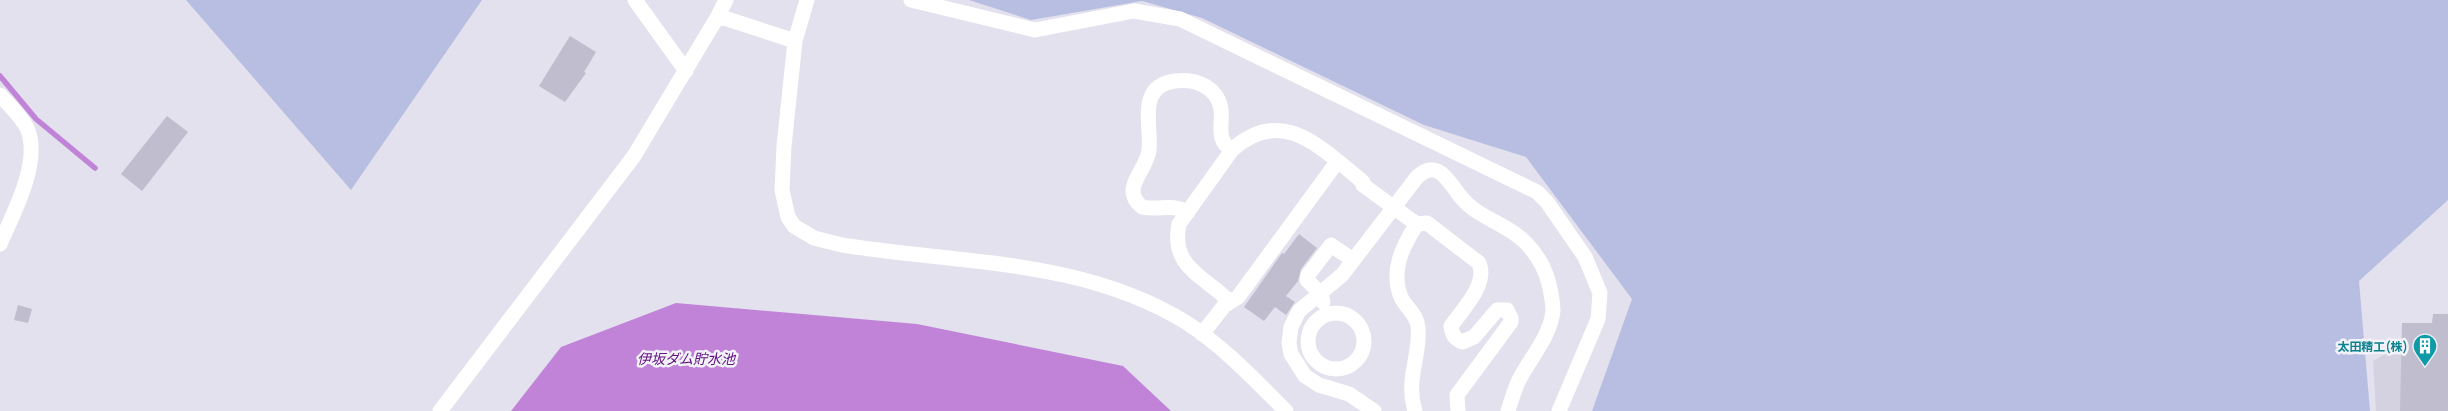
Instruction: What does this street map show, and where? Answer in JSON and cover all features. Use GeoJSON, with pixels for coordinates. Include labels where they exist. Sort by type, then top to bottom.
{"type":"FeatureCollection","features":[{"type":"Feature","properties":{"kind":"street"},"geometry":{"type":"LineString","coordinates":[[635,0],[686,71]]}},
{"type":"Feature","properties":{"kind":"street"},"geometry":{"type":"LineString","coordinates":[[440,411],[618,180],[686,71],[726,0]]}},
{"type":"Feature","properties":{"kind":"street"},"geometry":{"type":"LineString","coordinates":[[808,0],[795,41],[784,146],[782,190],[788,216],[794,226],[804,234],[814,238],[866,248],[1067,274],[1128,294],[1186,323],[1202,334],[1248,372],[1286,411]]}},
{"type":"Feature","properties":{"kind":"street"},"geometry":{"type":"LineString","coordinates":[[910,0],[1035,30],[1134,11],[1180,19],[1537,192],[1547,202],[1585,257],[1600,293],[1598,319],[1559,411]]}},
{"type":"Feature","properties":{"kind":"street"},"geometry":{"type":"LineString","coordinates":[[718,16],[795,41]]}},
{"type":"Feature","properties":{"kind":"street"},"geometry":{"type":"LineString","coordinates":[[1188,212],[1173,206],[1150,209],[1142,208],[1133,195],[1133,183],[1149,152],[1147,109],[1148,102],[1155,92],[1161,86],[1174,80],[1198,82],[1210,88],[1220,109],[1222,142],[1232,150]]}},
{"type":"Feature","properties":{"kind":"street"},"geometry":{"type":"LineString","coordinates":[[0,95],[27,130],[31,149],[29,166],[22,192],[0,244]]}},
{"type":"Feature","properties":{"kind":"street"},"geometry":{"type":"LineString","coordinates":[[1230,302],[1193,273],[1182,258],[1177,241],[1179,224],[1232,150],[1254,135],[1271,131],[1290,131],[1308,140],[1338,162],[1362,182],[1363,185],[1414,222],[1427,223],[1479,263],[1482,269],[1479,285],[1451,326],[1452,333],[1456,339],[1462,342],[1474,337],[1497,310],[1507,310],[1511,322],[1457,395],[1458,411]]}},
{"type":"Feature","properties":{"kind":"street"},"geometry":{"type":"LineString","coordinates":[[1202,334],[1224,306],[1238,297],[1338,162]]}},
{"type":"Feature","properties":{"kind":"street"},"geometry":{"type":"LineString","coordinates":[[1374,411],[1349,394],[1311,381],[1294,362],[1289,343],[1291,327],[1299,311],[1342,275],[1417,177],[1431,170],[1447,176],[1460,196],[1478,213],[1526,242],[1538,257],[1546,274],[1553,308],[1549,328],[1518,382],[1508,411]]}},
{"type":"Feature","properties":{"kind":"street"},"geometry":{"type":"LineString","coordinates":[[1414,222],[1401,251],[1398,280],[1401,296],[1414,315],[1418,326],[1411,392],[1415,411]]}},
{"type":"Feature","properties":{"kind":"street"},"geometry":{"type":"LineString","coordinates":[[1327,315],[1321,294],[1307,280],[1308,275],[1331,245],[1353,260]]}},
{"type":"Feature","properties":{"kind":"shaded area"},"geometry":{"type":"Polygon","coordinates":[[[186,0],[482,0],[351,190],[186,0]]]}},
{"type":"Feature","properties":{"kind":"shaded area"},"geometry":{"type":"Polygon","coordinates":[[[969,0],[2448,0],[2448,200],[2359,281],[2370,411],[1592,411],[1632,299],[1526,157],[1424,125],[1202,18],[1142,1],[1031,20],[969,0]]]}},
{"type":"Feature","properties":{"kind":"shaded area","name":"太田精工(株)"},"geometry":{"type":"Polygon","coordinates":[[[2448,319],[2448,411],[2376,411],[2373,361],[2448,319]]]}},
{"type":"Feature","properties":{"kind":"water","name":"伊坂ダム貯水池"},"geometry":{"type":"Polygon","coordinates":[[[676,303],[917,324],[1123,366],[1171,411],[511,411],[561,347],[676,303]]]}},
{"type":"Feature","properties":{"kind":"building"},"geometry":{"type":"Polygon","coordinates":[[[570,36],[596,52],[584,72],[586,73],[565,102],[539,86],[570,36]]]}},
{"type":"Feature","properties":{"kind":"building"},"geometry":{"type":"Polygon","coordinates":[[[167,116],[188,132],[142,191],[121,174],[167,116]]]}},
{"type":"Feature","properties":{"kind":"building"},"geometry":{"type":"Polygon","coordinates":[[[1299,234],[1317,248],[1301,269],[1298,281],[1286,296],[1295,302],[1286,315],[1275,307],[1264,321],[1244,307],[1282,253],[1284,254],[1299,234]]]}},
{"type":"Feature","properties":{"kind":"building"},"geometry":{"type":"Polygon","coordinates":[[[18,305],[32,309],[28,323],[14,320],[18,305]]]}},
{"type":"Feature","properties":{"kind":"building","name":"太田精工(株)"},"geometry":{"type":"Polygon","coordinates":[[[2433,314],[2448,314],[2448,411],[2400,411],[2402,323],[2432,323],[2433,314]]]}},
{"type":"Feature","properties":{"kind":"waterway"},"geometry":{"type":"LineString","coordinates":[[0,76],[36,119],[95,168]]}},
{"type":"Feature","properties":{"kind":"place","name":"太田精工(株)"},"geometry":{"type":"Point","coordinates":[2425,367]}}]}
